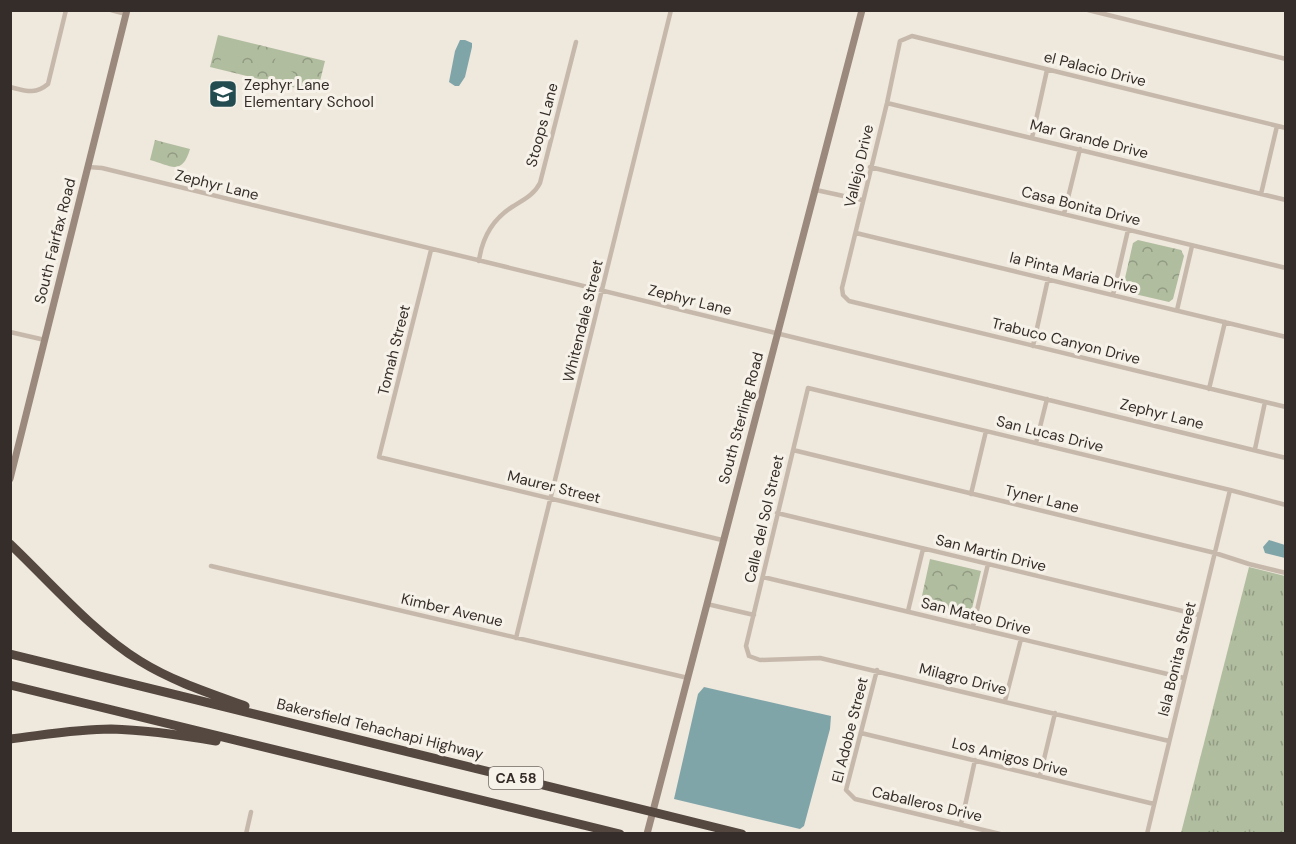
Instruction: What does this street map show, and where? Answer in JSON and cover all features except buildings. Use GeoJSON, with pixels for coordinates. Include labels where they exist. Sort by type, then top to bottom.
{"type":"FeatureCollection","features":[{"type":"Feature","properties":{"kind":"highway"},"geometry":{"type":"LineString","coordinates":[[10,544],[109,638],[139,660],[189,685],[290,722]]}},
{"type":"Feature","properties":{"kind":"highway","name":"Bakersfield Tehachapi Highway"},"geometry":{"type":"LineString","coordinates":[[10,654],[742,834]]}},
{"type":"Feature","properties":{"kind":"highway","name":"CA 58"},"geometry":{"type":"LineString","coordinates":[[10,685],[620,834]]}},
{"type":"Feature","properties":{"kind":"highway"},"geometry":{"type":"LineString","coordinates":[[10,739],[87,730],[131,730],[183,735],[310,758]]}},
{"type":"Feature","properties":{"kind":"street"},"geometry":{"type":"LineString","coordinates":[[10,87],[31,93],[41,90],[48,84],[66,10]]}},
{"type":"Feature","properties":{"kind":"street"},"geometry":{"type":"LineString","coordinates":[[111,10],[126,12]]}},
{"type":"Feature","properties":{"kind":"street","name":"Whitendale Street"},"geometry":{"type":"LineString","coordinates":[[516,638],[671,10]]}},
{"type":"Feature","properties":{"kind":"street","name":"South Sterling Road"},"geometry":{"type":"LineString","coordinates":[[646,834],[862,10]]}},
{"type":"Feature","properties":{"kind":"street"},"geometry":{"type":"LineString","coordinates":[[1088,10],[1286,59]]}},
{"type":"Feature","properties":{"kind":"street"},"geometry":{"type":"LineString","coordinates":[[1115,17],[1116,10]]}},
{"type":"Feature","properties":{"kind":"street","name":"South Fairfax Road"},"geometry":{"type":"LineString","coordinates":[[10,479],[126,12]]}},
{"type":"Feature","properties":{"kind":"street","name":"el Palacio Drive"},"geometry":{"type":"LineString","coordinates":[[900,41],[912,36],[1286,128]]}},
{"type":"Feature","properties":{"kind":"street","name":"Vallejo Drive"},"geometry":{"type":"LineString","coordinates":[[843,295],[842,288],[900,41]]}},
{"type":"Feature","properties":{"kind":"street","name":"Stoops Lane"},"geometry":{"type":"LineString","coordinates":[[479,261],[482,243],[491,226],[505,212],[533,194],[540,183],[576,42]]}},
{"type":"Feature","properties":{"kind":"street"},"geometry":{"type":"LineString","coordinates":[[1032,138],[1047,70]]}},
{"type":"Feature","properties":{"kind":"street","name":"Mar Grande Drive"},"geometry":{"type":"LineString","coordinates":[[887,102],[1286,200]]}},
{"type":"Feature","properties":{"kind":"street"},"geometry":{"type":"LineString","coordinates":[[1261,194],[1276,126]]}},
{"type":"Feature","properties":{"kind":"street"},"geometry":{"type":"LineString","coordinates":[[1064,214],[1080,150]]}},
{"type":"Feature","properties":{"kind":"street","name":"Zephyr Lane"},"geometry":{"type":"LineString","coordinates":[[88,166],[1286,458]]}},
{"type":"Feature","properties":{"kind":"street","name":"Casa Bonita Drive"},"geometry":{"type":"LineString","coordinates":[[870,167],[1286,268]]}},
{"type":"Feature","properties":{"kind":"street"},"geometry":{"type":"LineString","coordinates":[[816,190],[862,200]]}},
{"type":"Feature","properties":{"kind":"street"},"geometry":{"type":"LineString","coordinates":[[1113,295],[1128,230]]}},
{"type":"Feature","properties":{"kind":"street","name":"la Pinta Maria Drive"},"geometry":{"type":"LineString","coordinates":[[856,233],[1286,337]]}},
{"type":"Feature","properties":{"kind":"street"},"geometry":{"type":"LineString","coordinates":[[1177,310],[1192,246]]}},
{"type":"Feature","properties":{"kind":"street","name":"Tomah Street"},"geometry":{"type":"LineString","coordinates":[[379,457],[431,250]]}},
{"type":"Feature","properties":{"kind":"street"},"geometry":{"type":"LineString","coordinates":[[1033,346],[1048,279]]}},
{"type":"Feature","properties":{"kind":"street","name":"Trabuco Canyon Drive"},"geometry":{"type":"LineString","coordinates":[[843,295],[849,301],[1286,407]]}},
{"type":"Feature","properties":{"kind":"street"},"geometry":{"type":"LineString","coordinates":[[1209,389],[1225,322]]}},
{"type":"Feature","properties":{"kind":"street"},"geometry":{"type":"LineString","coordinates":[[10,332],[45,340]]}},
{"type":"Feature","properties":{"kind":"street","name":"San Lucas Drive"},"geometry":{"type":"LineString","coordinates":[[808,388],[1286,505]]}},
{"type":"Feature","properties":{"kind":"street","name":"Calle del Sol Street"},"geometry":{"type":"LineString","coordinates":[[749,656],[746,646],[808,388]]}},
{"type":"Feature","properties":{"kind":"street"},"geometry":{"type":"LineString","coordinates":[[1036,443],[1047,399]]}},
{"type":"Feature","properties":{"kind":"street"},"geometry":{"type":"LineString","coordinates":[[1255,449],[1265,402]]}},
{"type":"Feature","properties":{"kind":"street"},"geometry":{"type":"LineString","coordinates":[[971,494],[986,431]]}},
{"type":"Feature","properties":{"kind":"street","name":"Tyner Lane"},"geometry":{"type":"LineString","coordinates":[[793,450],[1215,553],[1286,573]]}},
{"type":"Feature","properties":{"kind":"street","name":"Maurer Street"},"geometry":{"type":"LineString","coordinates":[[379,457],[723,540]]}},
{"type":"Feature","properties":{"kind":"street","name":"Isla Bonita Street"},"geometry":{"type":"LineString","coordinates":[[1147,834],[1230,490]]}},
{"type":"Feature","properties":{"kind":"street","name":"San Martin Drive"},"geometry":{"type":"LineString","coordinates":[[777,513],[1199,615]]}},
{"type":"Feature","properties":{"kind":"street"},"geometry":{"type":"LineString","coordinates":[[908,611],[923,549]]}},
{"type":"Feature","properties":{"kind":"street"},"geometry":{"type":"LineString","coordinates":[[973,627],[988,564]]}},
{"type":"Feature","properties":{"kind":"street","name":"Kimber Avenue"},"geometry":{"type":"LineString","coordinates":[[212,566],[688,678]]}},
{"type":"Feature","properties":{"kind":"street","name":"San Mateo Drive"},"geometry":{"type":"LineString","coordinates":[[763,577],[1184,678]]}},
{"type":"Feature","properties":{"kind":"street"},"geometry":{"type":"LineString","coordinates":[[707,604],[754,615]]}},
{"type":"Feature","properties":{"kind":"street"},"geometry":{"type":"LineString","coordinates":[[1005,701],[1021,639]]}},
{"type":"Feature","properties":{"kind":"street","name":"Milagro Drive"},"geometry":{"type":"LineString","coordinates":[[749,656],[760,660],[820,658],[1169,741]]}},
{"type":"Feature","properties":{"kind":"street","name":"El Adobe Street"},"geometry":{"type":"LineString","coordinates":[[849,795],[846,790],[877,670]]}},
{"type":"Feature","properties":{"kind":"street"},"geometry":{"type":"LineString","coordinates":[[1040,776],[1055,713]]}},
{"type":"Feature","properties":{"kind":"street","name":"Los Amigos Drive"},"geometry":{"type":"LineString","coordinates":[[861,733],[1154,804]]}},
{"type":"Feature","properties":{"kind":"street"},"geometry":{"type":"LineString","coordinates":[[961,824],[975,760]]}},
{"type":"Feature","properties":{"kind":"street","name":"Caballeros Drive"},"geometry":{"type":"LineString","coordinates":[[849,795],[855,799],[1000,834]]}},
{"type":"Feature","properties":{"kind":"street"},"geometry":{"type":"LineString","coordinates":[[246,834],[251,812]]}},
{"type":"Feature","properties":{"kind":"green space"},"geometry":{"type":"Polygon","coordinates":[[[218,35],[325,61],[317,93],[210,67],[218,35]]]}},
{"type":"Feature","properties":{"kind":"green space"},"geometry":{"type":"Polygon","coordinates":[[[226,40],[245,45],[242,57],[223,52],[226,40]]]}},
{"type":"Feature","properties":{"kind":"green space"},"geometry":{"type":"Polygon","coordinates":[[[277,52],[297,57],[294,69],[274,64],[277,52]]]}},
{"type":"Feature","properties":{"kind":"green space"},"geometry":{"type":"Polygon","coordinates":[[[222,55],[241,60],[238,71],[219,66],[222,55]]]}},
{"type":"Feature","properties":{"kind":"green space"},"geometry":{"type":"Polygon","coordinates":[[[274,67],[293,72],[290,84],[271,79],[274,67]]]}},
{"type":"Feature","properties":{"kind":"green space"},"geometry":{"type":"Polygon","coordinates":[[[155,140],[190,149],[187,158],[179,166],[174,167],[150,160],[155,140]]]}},
{"type":"Feature","properties":{"kind":"green space"},"geometry":{"type":"Polygon","coordinates":[[[1138,240],[1181,250],[1184,256],[1173,299],[1169,302],[1126,292],[1123,287],[1133,243],[1138,240]]]}},
{"type":"Feature","properties":{"kind":"green space"},"geometry":{"type":"Polygon","coordinates":[[[930,559],[981,571],[970,617],[920,605],[930,559]]]}},
{"type":"Feature","properties":{"kind":"green space"},"geometry":{"type":"Polygon","coordinates":[[[1249,567],[1285,576],[1285,833],[1181,833],[1249,567]]]}},
{"type":"Feature","properties":{"kind":"water"},"geometry":{"type":"Polygon","coordinates":[[[460,40],[472,43],[472,47],[465,77],[459,86],[455,86],[449,82],[455,51],[460,40]]]}},
{"type":"Feature","properties":{"kind":"water"},"geometry":{"type":"Polygon","coordinates":[[[1269,540],[1285,545],[1285,558],[1265,553],[1263,547],[1269,540]]]}},
{"type":"Feature","properties":{"kind":"water"},"geometry":{"type":"Polygon","coordinates":[[[704,687],[831,716],[830,729],[804,826],[800,829],[674,799],[698,694],[704,687]]]}},
{"type":"Feature","properties":{"kind":"place","name":"Zephyr Lane Elementary School"},"geometry":{"type":"Point","coordinates":[223,94]}}]}
